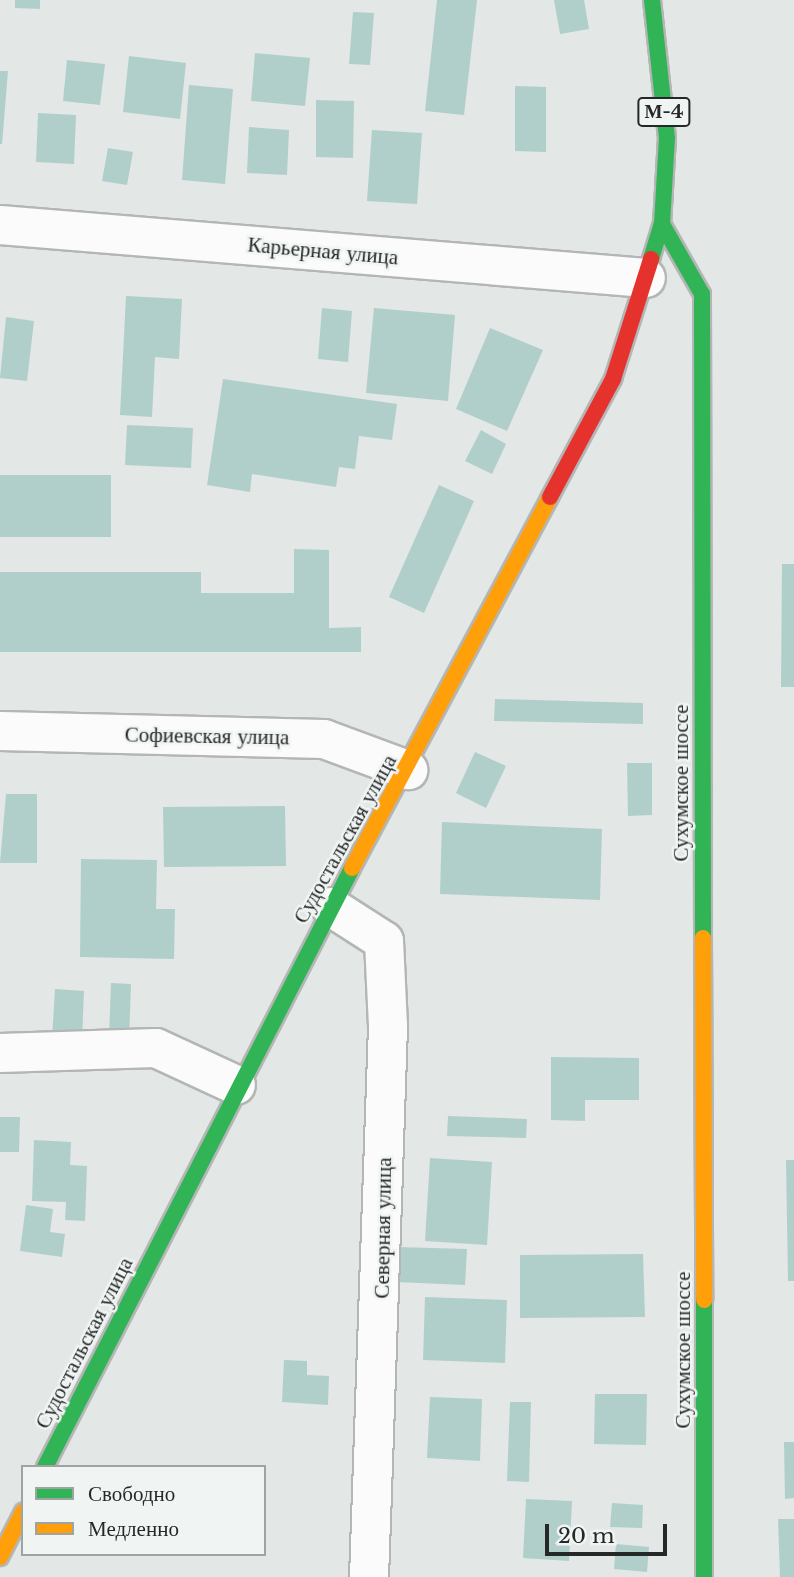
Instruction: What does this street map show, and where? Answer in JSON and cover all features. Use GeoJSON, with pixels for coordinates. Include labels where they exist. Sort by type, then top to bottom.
{"type":"FeatureCollection","features":[{"type":"Feature","properties":{"kind":"main road","name":"М-4"},"geometry":{"type":"LineString","coordinates":[[652,0],[667,138],[662,224]]}},
{"type":"Feature","properties":{"kind":"main road","name":"Судостальская улица"},"geometry":{"type":"LineString","coordinates":[[46,1465],[236,1085],[408,770],[613,379],[662,224]]}},
{"type":"Feature","properties":{"kind":"main road","name":"Сухумское шоссе"},"geometry":{"type":"LineString","coordinates":[[662,224],[702,294],[704,1577]]}},
{"type":"Feature","properties":{"kind":"main road"},"geometry":{"type":"LineString","coordinates":[[0,1557],[21,1516]]}},
{"type":"Feature","properties":{"kind":"street","name":"Карьерная улица"},"geometry":{"type":"LineString","coordinates":[[0,225],[646,278]]}},
{"type":"Feature","properties":{"kind":"street","name":"Софиевская улица"},"geometry":{"type":"LineString","coordinates":[[0,731],[324,739],[408,770]]}},
{"type":"Feature","properties":{"kind":"street","name":"Северная улица"},"geometry":{"type":"LineString","coordinates":[[331,907],[384,941],[388,1026],[369,1577]]}},
{"type":"Feature","properties":{"kind":"street"},"geometry":{"type":"LineString","coordinates":[[0,1053],[156,1048],[236,1085]]}},
{"type":"Feature","properties":{"kind":"building"},"geometry":{"type":"Polygon","coordinates":[[[15,0],[40,0],[40,9],[15,8],[15,0]]]}},
{"type":"Feature","properties":{"kind":"building"},"geometry":{"type":"Polygon","coordinates":[[[437,0],[477,0],[464,115],[425,111],[437,0]]]}},
{"type":"Feature","properties":{"kind":"building"},"geometry":{"type":"Polygon","coordinates":[[[554,0],[584,0],[589,29],[560,34],[554,0]]]}},
{"type":"Feature","properties":{"kind":"building"},"geometry":{"type":"Polygon","coordinates":[[[353,12],[374,13],[370,65],[349,64],[353,12]]]}},
{"type":"Feature","properties":{"kind":"building"},"geometry":{"type":"Polygon","coordinates":[[[255,53],[310,58],[305,106],[251,101],[255,53]]]}},
{"type":"Feature","properties":{"kind":"building"},"geometry":{"type":"Polygon","coordinates":[[[129,56],[186,63],[180,119],[123,112],[129,56]]]}},
{"type":"Feature","properties":{"kind":"building"},"geometry":{"type":"Polygon","coordinates":[[[67,60],[105,64],[100,105],[63,101],[67,60]]]}},
{"type":"Feature","properties":{"kind":"building"},"geometry":{"type":"Polygon","coordinates":[[[0,71],[8,71],[2,144],[0,144],[0,71]]]}},
{"type":"Feature","properties":{"kind":"building"},"geometry":{"type":"Polygon","coordinates":[[[189,85],[233,89],[225,184],[182,180],[189,85]]]}},
{"type":"Feature","properties":{"kind":"building"},"geometry":{"type":"Polygon","coordinates":[[[515,86],[546,87],[546,152],[515,151],[515,86]]]}},
{"type":"Feature","properties":{"kind":"building"},"geometry":{"type":"Polygon","coordinates":[[[316,100],[354,101],[353,158],[316,157],[316,100]]]}},
{"type":"Feature","properties":{"kind":"building"},"geometry":{"type":"Polygon","coordinates":[[[38,113],[76,115],[74,164],[36,162],[38,113]]]}},
{"type":"Feature","properties":{"kind":"building"},"geometry":{"type":"Polygon","coordinates":[[[249,127],[289,130],[287,175],[247,173],[249,127]]]}},
{"type":"Feature","properties":{"kind":"building"},"geometry":{"type":"Polygon","coordinates":[[[372,130],[422,133],[417,204],[367,201],[372,130]]]}},
{"type":"Feature","properties":{"kind":"building"},"geometry":{"type":"Polygon","coordinates":[[[108,148],[133,152],[127,185],[102,181],[108,148]]]}},
{"type":"Feature","properties":{"kind":"building"},"geometry":{"type":"Polygon","coordinates":[[[126,296],[182,299],[179,359],[155,357],[152,417],[120,415],[126,296]]]}},
{"type":"Feature","properties":{"kind":"building"},"geometry":{"type":"Polygon","coordinates":[[[322,308],[352,311],[348,362],[318,359],[322,308]]]}},
{"type":"Feature","properties":{"kind":"building"},"geometry":{"type":"Polygon","coordinates":[[[374,308],[455,315],[448,401],[366,393],[374,308]]]}},
{"type":"Feature","properties":{"kind":"building"},"geometry":{"type":"Polygon","coordinates":[[[6,317],[34,321],[27,381],[0,378],[6,317]]]}},
{"type":"Feature","properties":{"kind":"building"},"geometry":{"type":"Polygon","coordinates":[[[490,328],[543,350],[507,431],[456,409],[490,328]]]}},
{"type":"Feature","properties":{"kind":"building"},"geometry":{"type":"Polygon","coordinates":[[[223,379],[397,404],[392,440],[359,436],[355,469],[339,467],[336,487],[252,474],[250,492],[207,485],[223,379]]]}},
{"type":"Feature","properties":{"kind":"building"},"geometry":{"type":"Polygon","coordinates":[[[127,425],[193,428],[191,468],[125,465],[127,425]]]}},
{"type":"Feature","properties":{"kind":"building"},"geometry":{"type":"Polygon","coordinates":[[[481,430],[506,444],[492,474],[465,461],[481,430]]]}},
{"type":"Feature","properties":{"kind":"building"},"geometry":{"type":"Polygon","coordinates":[[[0,475],[111,475],[111,537],[0,537],[0,475]]]}},
{"type":"Feature","properties":{"kind":"building"},"geometry":{"type":"Polygon","coordinates":[[[439,485],[474,501],[424,613],[389,597],[439,485]]]}},
{"type":"Feature","properties":{"kind":"building"},"geometry":{"type":"Polygon","coordinates":[[[294,549],[329,550],[329,628],[361,627],[361,652],[0,652],[0,572],[201,572],[201,593],[294,593],[294,549]]]}},
{"type":"Feature","properties":{"kind":"building"},"geometry":{"type":"Polygon","coordinates":[[[782,564],[794,564],[794,687],[781,687],[782,564]]]}},
{"type":"Feature","properties":{"kind":"building"},"geometry":{"type":"Polygon","coordinates":[[[495,699],[643,703],[643,724],[494,721],[495,699]]]}},
{"type":"Feature","properties":{"kind":"building"},"geometry":{"type":"Polygon","coordinates":[[[475,752],[506,766],[486,808],[456,793],[475,752]]]}},
{"type":"Feature","properties":{"kind":"building"},"geometry":{"type":"Polygon","coordinates":[[[627,763],[652,763],[652,815],[628,816],[627,763]]]}},
{"type":"Feature","properties":{"kind":"building"},"geometry":{"type":"Polygon","coordinates":[[[6,794],[37,794],[37,863],[0,863],[6,794]]]}},
{"type":"Feature","properties":{"kind":"building"},"geometry":{"type":"Polygon","coordinates":[[[285,806],[286,866],[164,867],[163,807],[285,806]]]}},
{"type":"Feature","properties":{"kind":"building"},"geometry":{"type":"Polygon","coordinates":[[[442,822],[602,829],[600,900],[440,894],[442,822]]]}},
{"type":"Feature","properties":{"kind":"building"},"geometry":{"type":"Polygon","coordinates":[[[81,859],[157,860],[156,909],[175,909],[174,959],[80,957],[81,859]]]}},
{"type":"Feature","properties":{"kind":"building"},"geometry":{"type":"Polygon","coordinates":[[[111,983],[131,984],[129,1040],[109,1038],[111,983]]]}},
{"type":"Feature","properties":{"kind":"building"},"geometry":{"type":"Polygon","coordinates":[[[55,989],[84,991],[82,1040],[52,1039],[55,989]]]}},
{"type":"Feature","properties":{"kind":"building"},"geometry":{"type":"Polygon","coordinates":[[[551,1057],[639,1058],[639,1100],[585,1100],[585,1121],[551,1120],[551,1057]]]}},
{"type":"Feature","properties":{"kind":"building"},"geometry":{"type":"Polygon","coordinates":[[[448,1116],[527,1119],[526,1138],[447,1136],[448,1116]]]}},
{"type":"Feature","properties":{"kind":"building"},"geometry":{"type":"Polygon","coordinates":[[[0,1117],[20,1117],[19,1152],[0,1152],[0,1117]]]}},
{"type":"Feature","properties":{"kind":"building"},"geometry":{"type":"Polygon","coordinates":[[[34,1140],[71,1142],[70,1165],[87,1166],[85,1221],[65,1220],[66,1202],[32,1201],[34,1140]]]}},
{"type":"Feature","properties":{"kind":"building"},"geometry":{"type":"Polygon","coordinates":[[[430,1158],[492,1162],[487,1245],[425,1241],[430,1158]]]}},
{"type":"Feature","properties":{"kind":"building"},"geometry":{"type":"Polygon","coordinates":[[[786,1160],[794,1160],[794,1281],[788,1281],[786,1160]]]}},
{"type":"Feature","properties":{"kind":"building"},"geometry":{"type":"Polygon","coordinates":[[[26,1205],[53,1209],[50,1232],[65,1234],[62,1257],[20,1251],[26,1205]]]}},
{"type":"Feature","properties":{"kind":"building"},"geometry":{"type":"Polygon","coordinates":[[[397,1247],[467,1249],[465,1285],[396,1282],[397,1247]]]}},
{"type":"Feature","properties":{"kind":"building"},"geometry":{"type":"Polygon","coordinates":[[[643,1254],[645,1317],[520,1318],[520,1255],[643,1254]]]}},
{"type":"Feature","properties":{"kind":"building"},"geometry":{"type":"Polygon","coordinates":[[[425,1297],[507,1300],[505,1363],[423,1360],[425,1297]]]}},
{"type":"Feature","properties":{"kind":"building"},"geometry":{"type":"Polygon","coordinates":[[[284,1360],[307,1361],[307,1375],[329,1376],[328,1405],[282,1402],[284,1360]]]}},
{"type":"Feature","properties":{"kind":"building"},"geometry":{"type":"Polygon","coordinates":[[[595,1394],[647,1394],[646,1445],[594,1444],[595,1394]]]}},
{"type":"Feature","properties":{"kind":"building"},"geometry":{"type":"Polygon","coordinates":[[[430,1397],[482,1399],[480,1461],[427,1458],[430,1397]]]}},
{"type":"Feature","properties":{"kind":"building"},"geometry":{"type":"Polygon","coordinates":[[[510,1402],[531,1402],[529,1482],[507,1481],[510,1402]]]}},
{"type":"Feature","properties":{"kind":"building"},"geometry":{"type":"Polygon","coordinates":[[[784,1442],[794,1442],[794,1498],[785,1499],[784,1442]]]}},
{"type":"Feature","properties":{"kind":"building"},"geometry":{"type":"Polygon","coordinates":[[[526,1499],[572,1501],[569,1561],[523,1558],[526,1499]]]}},
{"type":"Feature","properties":{"kind":"building"},"geometry":{"type":"Polygon","coordinates":[[[612,1503],[643,1505],[642,1528],[610,1527],[612,1503]]]}},
{"type":"Feature","properties":{"kind":"building"},"geometry":{"type":"Polygon","coordinates":[[[778,1519],[794,1519],[794,1577],[780,1577],[778,1519]]]}},
{"type":"Feature","properties":{"kind":"building"},"geometry":{"type":"Polygon","coordinates":[[[616,1544],[649,1547],[647,1572],[614,1569],[616,1544]]]}},
{"type":"Feature","properties":{"kind":"traffic: fast"},"geometry":{"type":"LineString","coordinates":[[651,259],[662,224],[667,138],[652,0]]}},
{"type":"Feature","properties":{"kind":"traffic: fast"},"geometry":{"type":"LineString","coordinates":[[662,224],[702,294],[703,938]]}},
{"type":"Feature","properties":{"kind":"traffic: fast"},"geometry":{"type":"LineString","coordinates":[[46,1465],[352,868]]}},
{"type":"Feature","properties":{"kind":"traffic: fast"},"geometry":{"type":"LineString","coordinates":[[704,1300],[704,1577]]}},
{"type":"Feature","properties":{"kind":"traffic: slow"},"geometry":{"type":"LineString","coordinates":[[352,868],[550,497]]}},
{"type":"Feature","properties":{"kind":"traffic: slow"},"geometry":{"type":"LineString","coordinates":[[703,938],[704,1300]]}},
{"type":"Feature","properties":{"kind":"traffic: slow"},"geometry":{"type":"LineString","coordinates":[[0,1557],[21,1516]]}},
{"type":"Feature","properties":{"kind":"traffic: jam"},"geometry":{"type":"LineString","coordinates":[[550,497],[613,379],[651,259]]}}]}
